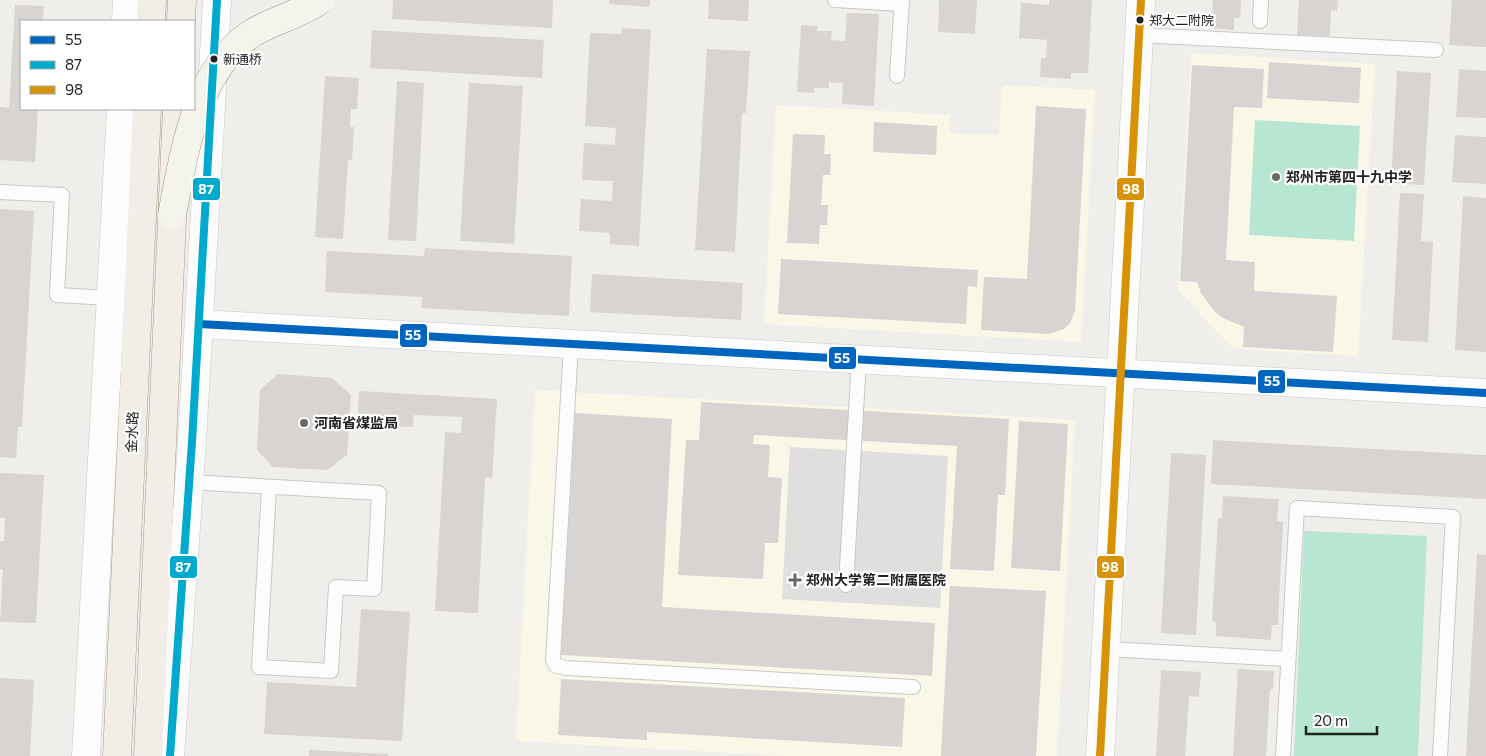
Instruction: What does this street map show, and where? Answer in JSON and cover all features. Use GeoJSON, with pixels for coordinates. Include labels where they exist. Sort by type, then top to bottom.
{"type":"FeatureCollection","features":[{"type":"Feature","properties":{"kind":"main road"},"geometry":{"type":"LineString","coordinates":[[151,20],[152,0]]}},
{"type":"Feature","properties":{"kind":"main road"},"geometry":{"type":"LineString","coordinates":[[181,20],[182,0]]}},
{"type":"Feature","properties":{"kind":"main road"},"geometry":{"type":"LineString","coordinates":[[172,215],[187,136],[202,97],[228,52],[250,34],[275,20],[320,0]]}},
{"type":"Feature","properties":{"kind":"main road","name":"金水路"},"geometry":{"type":"LineString","coordinates":[[117,756],[147,110]]}},
{"type":"Feature","properties":{"kind":"main road"},"geometry":{"type":"LineString","coordinates":[[148,756],[177,110]]}},
{"type":"Feature","properties":{"kind":"street"},"geometry":{"type":"LineString","coordinates":[[126,20],[127,0]]}},
{"type":"Feature","properties":{"kind":"street"},"geometry":{"type":"LineString","coordinates":[[170,756],[199,324],[217,0]]}},
{"type":"Feature","properties":{"kind":"street"},"geometry":{"type":"LineString","coordinates":[[1100,756],[1141,0]]}},
{"type":"Feature","properties":{"kind":"street"},"geometry":{"type":"LineString","coordinates":[[86,756],[121,110]]}},
{"type":"Feature","properties":{"kind":"street"},"geometry":{"type":"LineString","coordinates":[[199,324],[1486,393]]}},
{"type":"Feature","properties":{"kind":"lane"},"geometry":{"type":"LineString","coordinates":[[835,0],[902,2],[897,76]]}},
{"type":"Feature","properties":{"kind":"lane"},"geometry":{"type":"LineString","coordinates":[[1260,20],[1261,0]]}},
{"type":"Feature","properties":{"kind":"lane"},"geometry":{"type":"LineString","coordinates":[[1139,35],[1436,50]]}},
{"type":"Feature","properties":{"kind":"lane"},"geometry":{"type":"LineString","coordinates":[[0,192],[62,195],[58,295],[110,298]]}},
{"type":"Feature","properties":{"kind":"lane"},"geometry":{"type":"LineString","coordinates":[[571,344],[553,660],[556,666],[913,687]]}},
{"type":"Feature","properties":{"kind":"lane"},"geometry":{"type":"LineString","coordinates":[[846,585],[859,359]]}},
{"type":"Feature","properties":{"kind":"lane"},"geometry":{"type":"LineString","coordinates":[[189,482],[380,493],[374,589],[336,587],[331,671],[259,667],[269,487]]}},
{"type":"Feature","properties":{"kind":"lane"},"geometry":{"type":"LineString","coordinates":[[1283,756],[1297,508],[1453,517],[1440,756]]}},
{"type":"Feature","properties":{"kind":"lane"},"geometry":{"type":"LineString","coordinates":[[1106,649],[1288,659]]}},
{"type":"Feature","properties":{"kind":"shaded area","name":"郑州市第四十九中学"},"geometry":{"type":"Polygon","coordinates":[[[1191,53],[1375,64],[1358,356],[1234,349],[1178,290],[1191,53]]]}},
{"type":"Feature","properties":{"kind":"shaded area"},"geometry":{"type":"Polygon","coordinates":[[[1002,85],[1095,90],[1081,342],[764,324],[776,105],[950,115],[949,133],[999,135],[1002,85]]]}},
{"type":"Feature","properties":{"kind":"shaded area","name":"郑州大学第二附属医院"},"geometry":{"type":"Polygon","coordinates":[[[535,390],[1075,420],[1057,756],[786,756],[516,741],[535,390]]]}},
{"type":"Feature","properties":{"kind":"shaded area"},"geometry":{"type":"Polygon","coordinates":[[[790,447],[948,456],[940,608],[782,599],[790,447]]]}},
{"type":"Feature","properties":{"kind":"green space"},"geometry":{"type":"Polygon","coordinates":[[[1255,120],[1360,126],[1354,241],[1249,235],[1255,120]]]}},
{"type":"Feature","properties":{"kind":"green space"},"geometry":{"type":"Polygon","coordinates":[[[1304,531],[1427,536],[1418,756],[1294,756],[1304,531]]]}},
{"type":"Feature","properties":{"kind":"building"},"geometry":{"type":"Polygon","coordinates":[[[393,0],[553,0],[552,28],[392,19],[393,0]]]}},
{"type":"Feature","properties":{"kind":"building"},"geometry":{"type":"Polygon","coordinates":[[[609,0],[650,0],[650,7],[609,4],[609,0]]]}},
{"type":"Feature","properties":{"kind":"building"},"geometry":{"type":"Polygon","coordinates":[[[709,0],[749,0],[748,21],[708,19],[709,0]]]}},
{"type":"Feature","properties":{"kind":"building"},"geometry":{"type":"Polygon","coordinates":[[[939,0],[977,0],[975,34],[938,32],[939,0]]]}},
{"type":"Feature","properties":{"kind":"building"},"geometry":{"type":"Polygon","coordinates":[[[1049,0],[1092,0],[1088,73],[1071,73],[1071,79],[1040,77],[1041,58],[1046,58],[1047,40],[1019,38],[1021,3],[1049,5],[1049,0]]]}},
{"type":"Feature","properties":{"kind":"building"},"geometry":{"type":"Polygon","coordinates":[[[1213,0],[1241,0],[1240,18],[1234,18],[1234,30],[1211,28],[1213,0]]]}},
{"type":"Feature","properties":{"kind":"building"},"geometry":{"type":"Polygon","coordinates":[[[1299,0],[1338,0],[1337,11],[1331,10],[1330,36],[1297,35],[1299,0]]]}},
{"type":"Feature","properties":{"kind":"building"},"geometry":{"type":"Polygon","coordinates":[[[1452,0],[1486,0],[1486,47],[1449,45],[1452,0]]]}},
{"type":"Feature","properties":{"kind":"building"},"geometry":{"type":"Polygon","coordinates":[[[15,5],[44,6],[43,20],[20,20],[20,110],[38,110],[35,162],[0,160],[0,107],[9,108],[15,5]]]}},
{"type":"Feature","properties":{"kind":"building"},"geometry":{"type":"Polygon","coordinates":[[[847,13],[879,14],[874,106],[842,104],[843,83],[829,82],[829,88],[814,88],[814,93],[797,92],[801,25],[818,26],[817,31],[832,31],[831,40],[845,41],[847,13]]]}},
{"type":"Feature","properties":{"kind":"building"},"geometry":{"type":"Polygon","coordinates":[[[622,28],[651,30],[639,246],[610,244],[610,233],[579,231],[581,199],[612,201],[613,181],[582,180],[584,143],[615,145],[616,128],[585,126],[590,33],[621,34],[622,28]]]}},
{"type":"Feature","properties":{"kind":"building"},"geometry":{"type":"Polygon","coordinates":[[[372,30],[544,40],[542,78],[370,68],[372,30]]]}},
{"type":"Feature","properties":{"kind":"building"},"geometry":{"type":"Polygon","coordinates":[[[707,49],[750,51],[746,113],[742,113],[735,252],[695,250],[707,49]]]}},
{"type":"Feature","properties":{"kind":"building"},"geometry":{"type":"Polygon","coordinates":[[[1269,62],[1361,68],[1359,103],[1267,98],[1269,62]]]}},
{"type":"Feature","properties":{"kind":"building"},"geometry":{"type":"Polygon","coordinates":[[[1192,65],[1264,69],[1262,108],[1234,107],[1226,260],[1255,262],[1254,291],[1337,296],[1333,352],[1243,347],[1244,327],[1223,318],[1214,311],[1201,293],[1197,282],[1180,281],[1192,65]]]}},
{"type":"Feature","properties":{"kind":"building"},"geometry":{"type":"Polygon","coordinates":[[[1459,69],[1486,71],[1486,118],[1456,117],[1459,69]]]}},
{"type":"Feature","properties":{"kind":"building"},"geometry":{"type":"Polygon","coordinates":[[[1397,71],[1431,73],[1424,185],[1391,183],[1397,71]]]}},
{"type":"Feature","properties":{"kind":"building"},"geometry":{"type":"Polygon","coordinates":[[[325,76],[359,78],[357,109],[351,109],[350,127],[354,127],[352,160],[348,160],[343,239],[315,237],[325,76]]]}},
{"type":"Feature","properties":{"kind":"building"},"geometry":{"type":"Polygon","coordinates":[[[397,81],[424,83],[416,241],[388,240],[397,81]]]}},
{"type":"Feature","properties":{"kind":"building"},"geometry":{"type":"Polygon","coordinates":[[[469,83],[523,86],[514,244],[460,241],[469,83]]]}},
{"type":"Feature","properties":{"kind":"building"},"geometry":{"type":"Polygon","coordinates":[[[1036,106],[1086,109],[1075,311],[1070,323],[1064,329],[1049,334],[981,330],[984,277],[1027,279],[1036,106]]]}},
{"type":"Feature","properties":{"kind":"building"},"geometry":{"type":"Polygon","coordinates":[[[874,122],[937,126],[936,155],[873,152],[874,122]]]}},
{"type":"Feature","properties":{"kind":"building"},"geometry":{"type":"Polygon","coordinates":[[[793,134],[825,135],[824,154],[831,154],[830,175],[823,175],[821,205],[828,205],[827,225],[820,225],[819,244],[787,243],[793,134]]]}},
{"type":"Feature","properties":{"kind":"building"},"geometry":{"type":"Polygon","coordinates":[[[1455,135],[1486,137],[1486,184],[1452,182],[1455,135]]]}},
{"type":"Feature","properties":{"kind":"building"},"geometry":{"type":"Polygon","coordinates":[[[1400,193],[1424,194],[1421,241],[1433,242],[1428,342],[1392,340],[1400,193]]]}},
{"type":"Feature","properties":{"kind":"building"},"geometry":{"type":"Polygon","coordinates":[[[1463,196],[1486,198],[1486,352],[1455,350],[1463,196]]]}},
{"type":"Feature","properties":{"kind":"building"},"geometry":{"type":"Polygon","coordinates":[[[0,209],[34,211],[22,427],[18,427],[16,458],[0,457],[0,209]]]}},
{"type":"Feature","properties":{"kind":"building"},"geometry":{"type":"Polygon","coordinates":[[[425,248],[572,256],[569,316],[421,308],[422,297],[325,292],[327,251],[424,256],[425,248]]]}},
{"type":"Feature","properties":{"kind":"building"},"geometry":{"type":"Polygon","coordinates":[[[781,259],[978,270],[977,287],[968,286],[966,324],[778,314],[781,259]]]}},
{"type":"Feature","properties":{"kind":"building"},"geometry":{"type":"Polygon","coordinates":[[[592,274],[743,283],[741,320],[590,312],[592,274]]]}},
{"type":"Feature","properties":{"kind":"building","name":"河南省煤监局"},"geometry":{"type":"Polygon","coordinates":[[[278,374],[332,378],[351,395],[347,455],[327,470],[273,467],[257,450],[260,390],[278,374]]]}},
{"type":"Feature","properties":{"kind":"building"},"geometry":{"type":"Polygon","coordinates":[[[359,391],[497,399],[492,478],[485,477],[478,613],[435,611],[445,432],[461,433],[462,417],[414,415],[413,427],[357,424],[359,391]]]}},
{"type":"Feature","properties":{"kind":"building"},"geometry":{"type":"Polygon","coordinates":[[[701,402],[1009,419],[1005,495],[998,495],[994,571],[950,569],[957,446],[754,435],[753,444],[770,445],[768,477],[782,478],[778,543],[765,543],[763,579],[678,575],[686,440],[699,440],[701,402]]]}},
{"type":"Feature","properties":{"kind":"building"},"geometry":{"type":"Polygon","coordinates":[[[575,413],[672,419],[662,607],[935,623],[932,676],[561,655],[575,413]]]}},
{"type":"Feature","properties":{"kind":"building"},"geometry":{"type":"Polygon","coordinates":[[[1019,421],[1068,424],[1060,571],[1011,568],[1019,421]]]}},
{"type":"Feature","properties":{"kind":"building"},"geometry":{"type":"Polygon","coordinates":[[[1213,440],[1486,455],[1486,499],[1211,484],[1213,440]]]}},
{"type":"Feature","properties":{"kind":"building"},"geometry":{"type":"Polygon","coordinates":[[[1171,453],[1206,455],[1196,635],[1161,633],[1171,453]]]}},
{"type":"Feature","properties":{"kind":"building"},"geometry":{"type":"Polygon","coordinates":[[[0,473],[44,475],[36,623],[0,622],[3,569],[0,569],[0,541],[4,541],[5,518],[0,518],[0,473]]]}},
{"type":"Feature","properties":{"kind":"building"},"geometry":{"type":"Polygon","coordinates":[[[1223,496],[1279,499],[1277,521],[1283,522],[1278,625],[1272,625],[1271,640],[1216,636],[1216,622],[1212,621],[1218,518],[1222,518],[1223,496]]]}},
{"type":"Feature","properties":{"kind":"building"},"geometry":{"type":"Polygon","coordinates":[[[1477,554],[1486,555],[1486,756],[1466,756],[1477,554]]]}},
{"type":"Feature","properties":{"kind":"building"},"geometry":{"type":"Polygon","coordinates":[[[950,586],[1046,591],[1036,756],[941,756],[950,586]]]}},
{"type":"Feature","properties":{"kind":"building"},"geometry":{"type":"Polygon","coordinates":[[[361,609],[410,612],[402,741],[264,734],[267,682],[356,687],[361,609]]]}},
{"type":"Feature","properties":{"kind":"building"},"geometry":{"type":"Polygon","coordinates":[[[1238,669],[1274,671],[1273,689],[1270,689],[1266,756],[1233,756],[1238,669]]]}},
{"type":"Feature","properties":{"kind":"building"},"geometry":{"type":"Polygon","coordinates":[[[1161,670],[1201,672],[1199,697],[1189,696],[1185,756],[1156,756],[1161,670]]]}},
{"type":"Feature","properties":{"kind":"building"},"geometry":{"type":"Polygon","coordinates":[[[0,678],[34,680],[30,756],[0,756],[0,678]]]}},
{"type":"Feature","properties":{"kind":"building"},"geometry":{"type":"Polygon","coordinates":[[[561,679],[905,698],[902,747],[647,732],[647,740],[558,735],[561,679]]]}},
{"type":"Feature","properties":{"kind":"building"},"geometry":{"type":"Polygon","coordinates":[[[309,750],[388,754],[388,756],[309,756],[309,750]]]}},
{"type":"Feature","properties":{"kind":"transit line","name":"87"},"geometry":{"type":"LineString","coordinates":[[170,756],[192,442],[217,0]]}},
{"type":"Feature","properties":{"kind":"transit line","name":"98"},"geometry":{"type":"LineString","coordinates":[[1100,756],[1141,0]]}},
{"type":"Feature","properties":{"kind":"transit line","name":"55"},"geometry":{"type":"LineString","coordinates":[[199,324],[1486,393]]}},
{"type":"Feature","properties":{"kind":"place","name":"郑大二附院"},"geometry":{"type":"Point","coordinates":[1140,20]}},
{"type":"Feature","properties":{"kind":"place","name":"新通桥"},"geometry":{"type":"Point","coordinates":[214,59]}},
{"type":"Feature","properties":{"kind":"place","name":"郑州市第四十九中学"},"geometry":{"type":"Point","coordinates":[1276,177]}},
{"type":"Feature","properties":{"kind":"place","name":"河南省煤监局"},"geometry":{"type":"Point","coordinates":[304,423]}},
{"type":"Feature","properties":{"kind":"place","name":"郑州大学第二附属医院"},"geometry":{"type":"Point","coordinates":[795,580]}}]}
